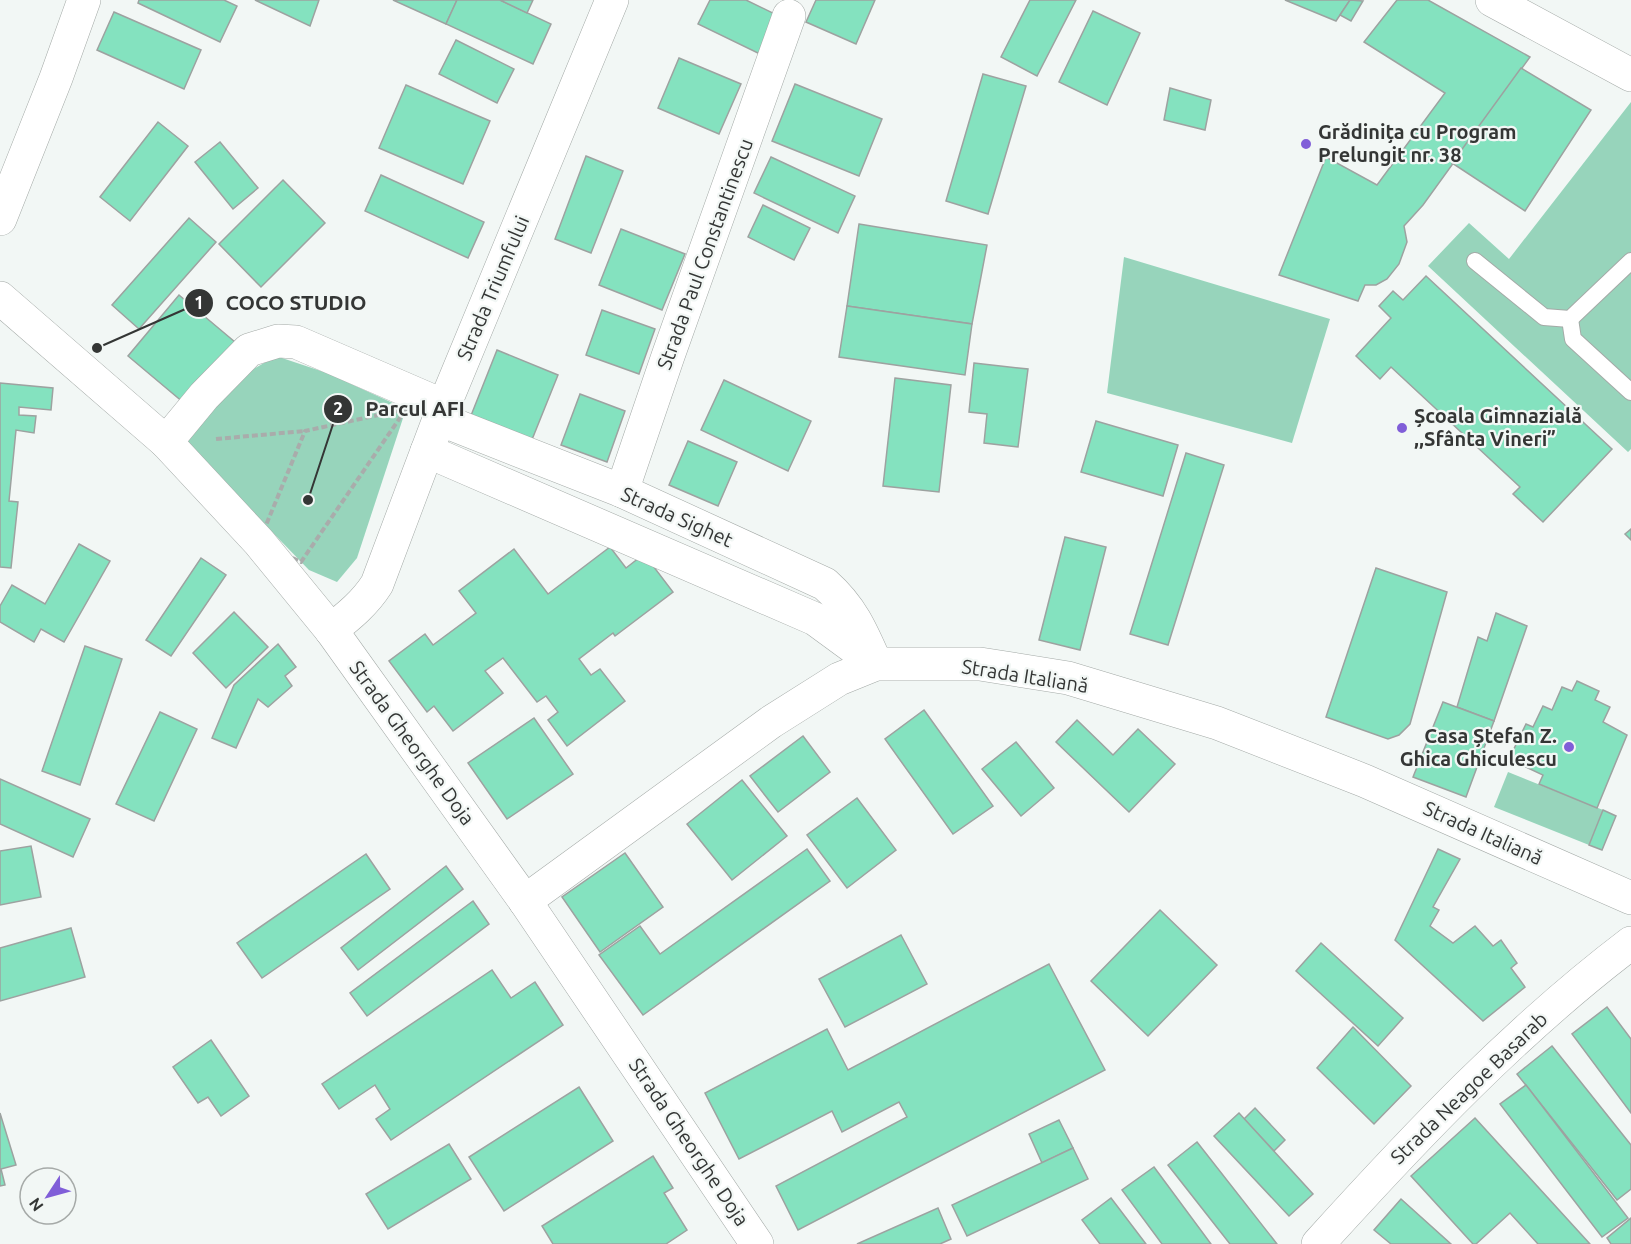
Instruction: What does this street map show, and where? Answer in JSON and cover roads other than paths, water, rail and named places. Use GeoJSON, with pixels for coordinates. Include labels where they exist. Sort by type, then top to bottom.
{"type":"FeatureCollection","features":[{"type":"Feature","properties":{"kind":"street"},"geometry":{"type":"LineString","coordinates":[[0,219],[84,0]]}},
{"type":"Feature","properties":{"kind":"street","name":"Strada Triumfului"},"geometry":{"type":"LineString","coordinates":[[331,630],[369,596],[377,584],[441,412],[612,0]]}},
{"type":"Feature","properties":{"kind":"street"},"geometry":{"type":"LineString","coordinates":[[1492,0],[1631,75]]}},
{"type":"Feature","properties":{"kind":"street","name":"Strada Paul Constantinescu"},"geometry":{"type":"LineString","coordinates":[[622,491],[789,16]]}},
{"type":"Feature","properties":{"kind":"street","name":"Strada Gheorghe Doja"},"geometry":{"type":"LineString","coordinates":[[0,298],[166,442],[259,542],[331,630],[525,902],[757,1244]]}},
{"type":"Feature","properties":{"kind":"street","name":"Strada Sighet"},"geometry":{"type":"LineString","coordinates":[[166,442],[204,396],[249,350],[278,341],[296,342],[441,412],[622,491],[825,584],[856,618],[876,664]]}},
{"type":"Feature","properties":{"kind":"street"},"geometry":{"type":"LineString","coordinates":[[427,451],[815,619],[876,664]]}},
{"type":"Feature","properties":{"kind":"street","name":"Strada Italiană"},"geometry":{"type":"LineString","coordinates":[[525,902],[771,722],[839,679],[876,664],[980,664],[1068,678],[1217,723],[1365,782],[1631,898]]}},
{"type":"Feature","properties":{"kind":"street","name":"Strada Neagoe Basarab"},"geometry":{"type":"LineString","coordinates":[[1318,1244],[1385,1170],[1457,1096],[1560,1001],[1631,943]]}},
{"type":"Feature","properties":{"kind":"lane"},"geometry":{"type":"LineString","coordinates":[[1475,261],[1544,317],[1570,319],[1631,261]]}},
{"type":"Feature","properties":{"kind":"lane"},"geometry":{"type":"LineString","coordinates":[[1570,319],[1573,339],[1631,392]]}},
{"type":"Feature","properties":{"kind":"place","name":"Grădinița cu Program Prelungit nr. 38"},"geometry":{"type":"Point","coordinates":[1306,144]}},
{"type":"Feature","properties":{"kind":"place","name":"COCO STUDIO"},"geometry":{"type":"Point","coordinates":[97,348]}},
{"type":"Feature","properties":{"kind":"place","name":"Școala Gimnazială ,,Sfânta Vineri”"},"geometry":{"type":"Point","coordinates":[1402,428]}},
{"type":"Feature","properties":{"kind":"place","name":"Parcul AFI"},"geometry":{"type":"Point","coordinates":[308,500]}},
{"type":"Feature","properties":{"kind":"place","name":"Casa Ștefan Z. Ghica Ghiculescu"},"geometry":{"type":"Point","coordinates":[1569,747]}}]}
